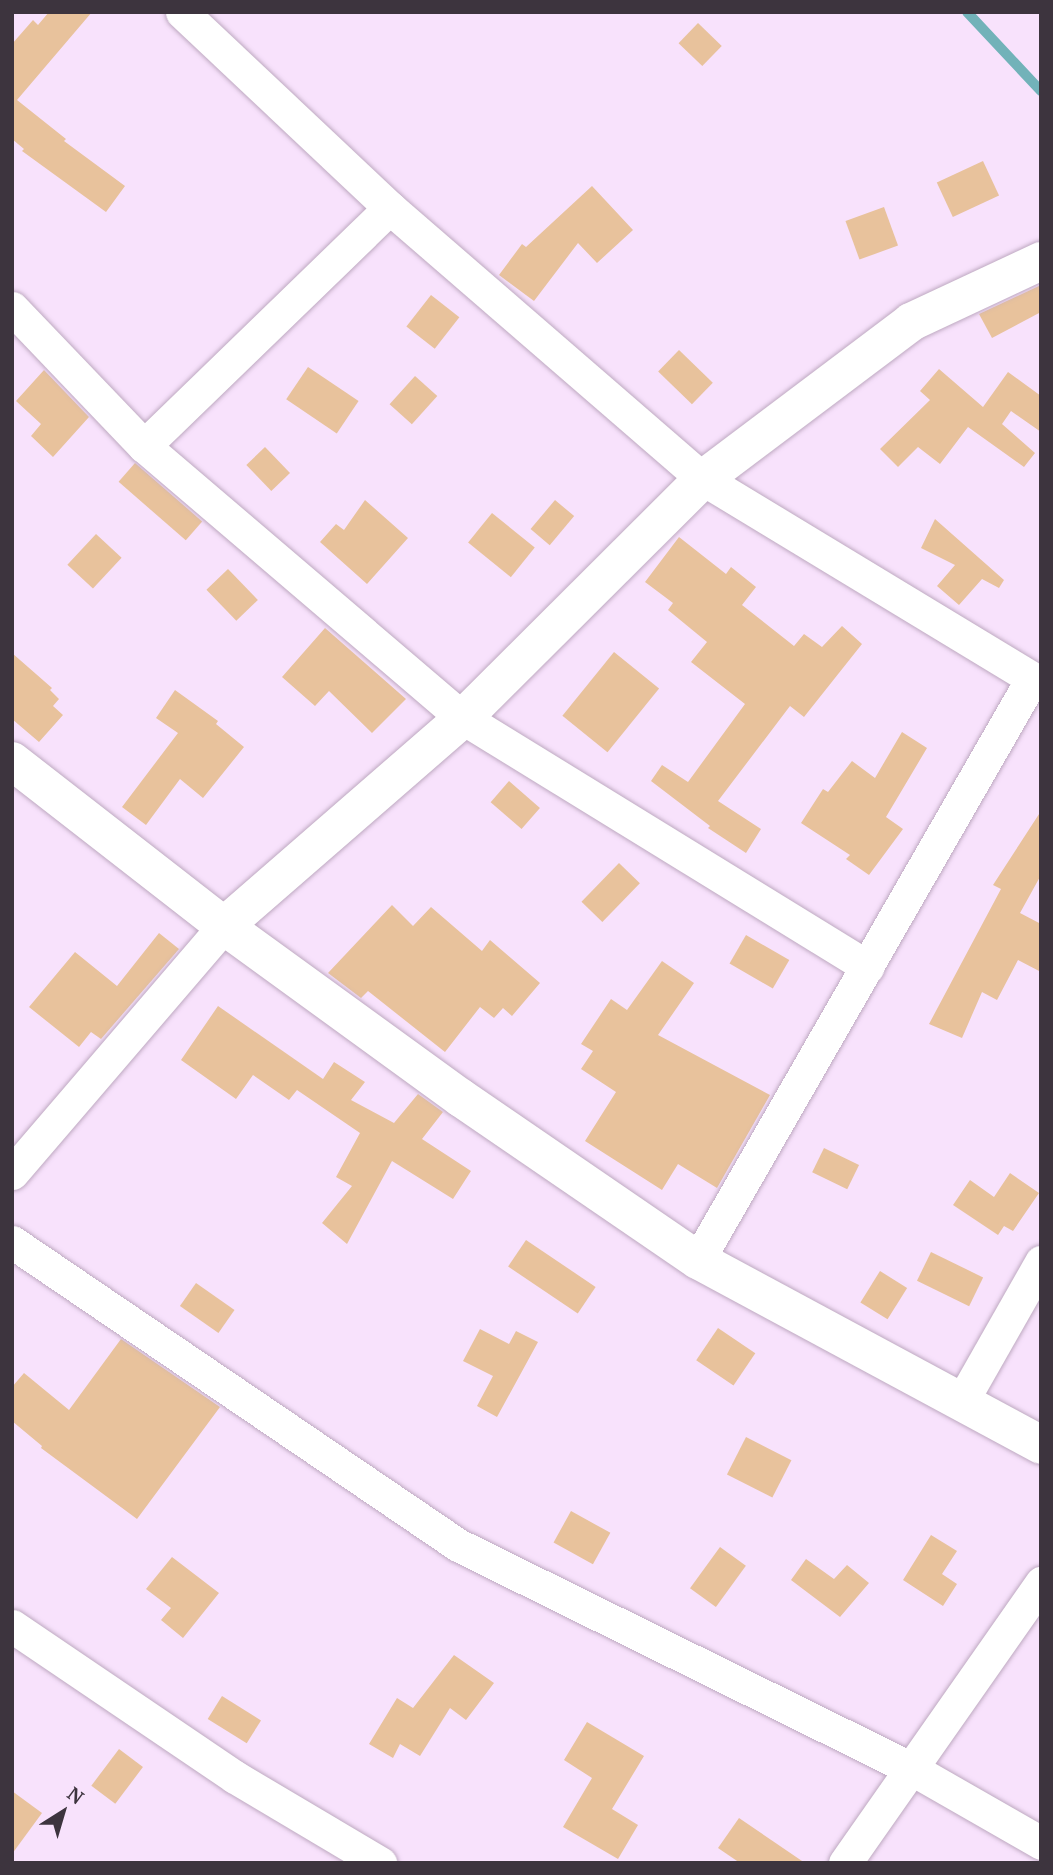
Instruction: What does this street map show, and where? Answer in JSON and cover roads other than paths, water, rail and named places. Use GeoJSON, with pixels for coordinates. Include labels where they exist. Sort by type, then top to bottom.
{"type":"FeatureCollection","features":[{"type":"Feature","properties":{"kind":"main road"},"geometry":{"type":"LineString","coordinates":[[224,926],[463,718],[703,479],[911,321],[1041,261]]}},
{"type":"Feature","properties":{"kind":"main road"},"geometry":{"type":"LineString","coordinates":[[12,761],[224,926],[461,1098],[698,1260],[1041,1445]]}},
{"type":"Feature","properties":{"kind":"street"},"geometry":{"type":"LineString","coordinates":[[182,12],[390,208],[703,479],[1036,682],[698,1260]]}},
{"type":"Feature","properties":{"kind":"street"},"geometry":{"type":"LineString","coordinates":[[145,446],[390,208]]}},
{"type":"Feature","properties":{"kind":"street"},"geometry":{"type":"LineString","coordinates":[[12,308],[145,446],[463,718],[867,967]]}},
{"type":"Feature","properties":{"kind":"street"},"geometry":{"type":"LineString","coordinates":[[12,1173],[224,926]]}},
{"type":"Feature","properties":{"kind":"street"},"geometry":{"type":"LineString","coordinates":[[12,1242],[458,1545],[912,1769],[1041,1843]]}},
{"type":"Feature","properties":{"kind":"street"},"geometry":{"type":"LineString","coordinates":[[962,1401],[1041,1262]]}},
{"type":"Feature","properties":{"kind":"street"},"geometry":{"type":"LineString","coordinates":[[845,1863],[1041,1583]]}},
{"type":"Feature","properties":{"kind":"street"},"geometry":{"type":"LineString","coordinates":[[12,1626],[235,1777],[380,1863]]}},
{"type":"Feature","properties":{"kind":"waterway"},"geometry":{"type":"LineString","coordinates":[[967,12],[1041,91]]}}]}
